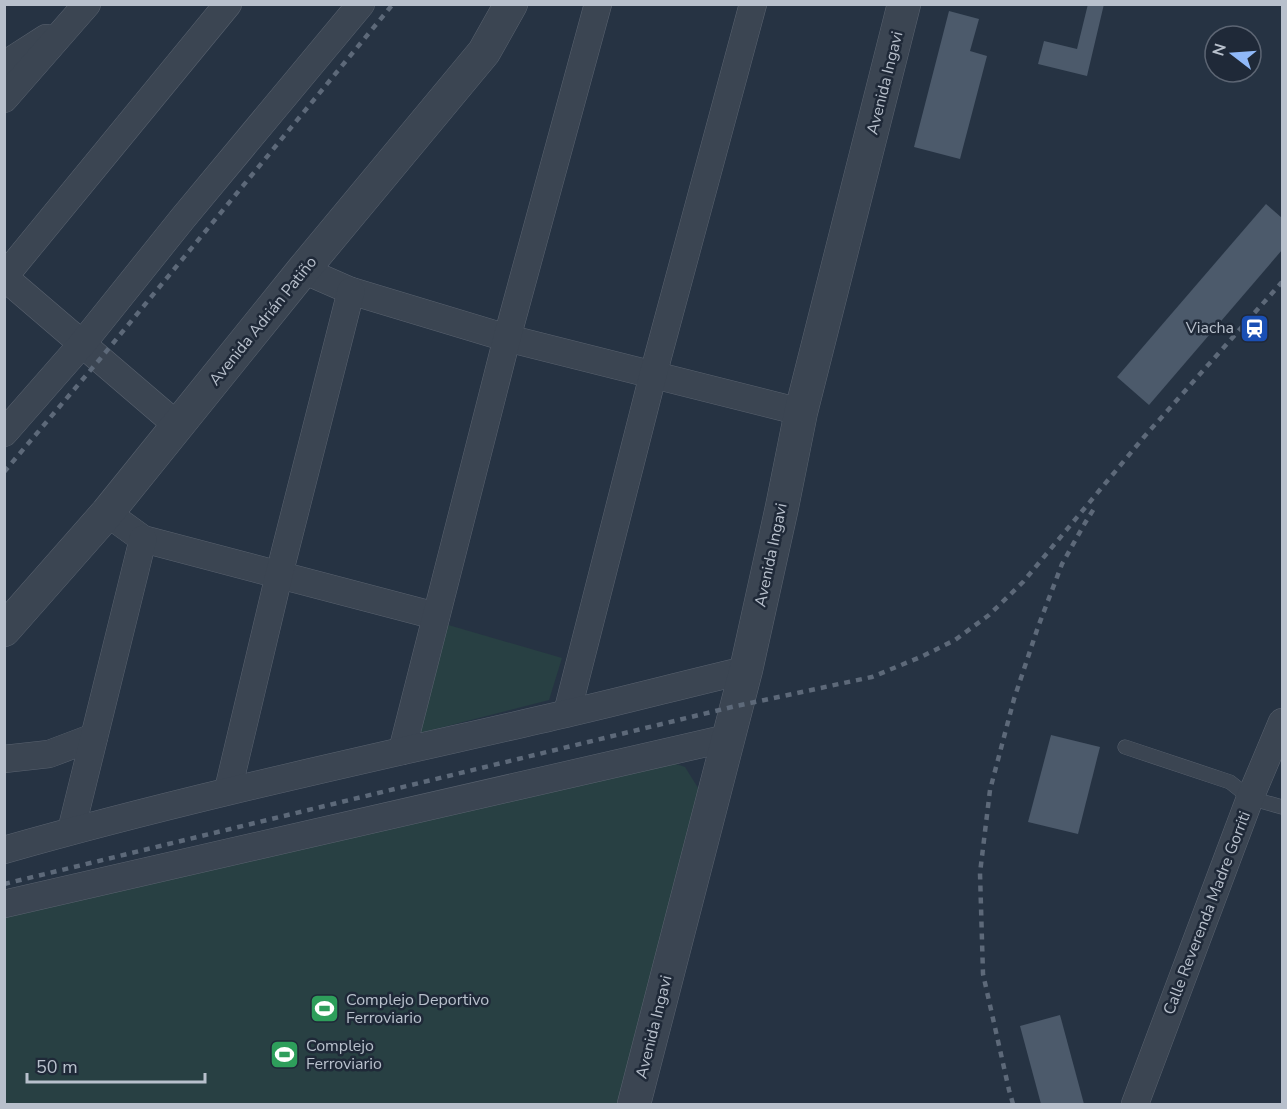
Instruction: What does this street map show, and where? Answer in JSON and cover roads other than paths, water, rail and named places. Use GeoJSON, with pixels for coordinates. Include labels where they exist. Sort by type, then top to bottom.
{"type":"FeatureCollection","features":[{"type":"Feature","properties":{"kind":"street"},"geometry":{"type":"LineString","coordinates":[[178,426],[4,276],[228,4]]}},
{"type":"Feature","properties":{"kind":"street","name":"Avenida Adrián Patiño"},"geometry":{"type":"LineString","coordinates":[[4,630],[107,513],[303,270],[484,52],[511,4]]}},
{"type":"Feature","properties":{"kind":"street"},"geometry":{"type":"LineString","coordinates":[[402,751],[507,338],[598,4]]}},
{"type":"Feature","properties":{"kind":"street"},"geometry":{"type":"LineString","coordinates":[[567,713],[653,375],[753,4]]}},
{"type":"Feature","properties":{"kind":"street","name":"Avenida Ingavi"},"geometry":{"type":"LineString","coordinates":[[634,1104],[746,670],[801,412],[904,4]]}},
{"type":"Feature","properties":{"kind":"street"},"geometry":{"type":"LineString","coordinates":[[4,433],[82,344],[359,5]]}},
{"type":"Feature","properties":{"kind":"street"},"geometry":{"type":"LineString","coordinates":[[4,65],[79,13]]}},
{"type":"Feature","properties":{"kind":"street"},"geometry":{"type":"LineString","coordinates":[[4,99],[79,13]]}},
{"type":"Feature","properties":{"kind":"street"},"geometry":{"type":"LineString","coordinates":[[303,270],[351,291],[507,338],[801,412]]}},
{"type":"Feature","properties":{"kind":"street"},"geometry":{"type":"LineString","coordinates":[[228,790],[279,575],[351,291]]}},
{"type":"Feature","properties":{"kind":"street"},"geometry":{"type":"LineString","coordinates":[[107,513],[143,539],[436,616]]}},
{"type":"Feature","properties":{"kind":"street"},"geometry":{"type":"LineString","coordinates":[[71,831],[143,539]]}},
{"type":"Feature","properties":{"kind":"street"},"geometry":{"type":"LineString","coordinates":[[4,850],[228,790],[746,670]]}},
{"type":"Feature","properties":{"kind":"street","name":"Calle Reverenda Madre Gorriti"},"geometry":{"type":"LineString","coordinates":[[1135,1104],[1250,798],[1282,723]]}},
{"type":"Feature","properties":{"kind":"street"},"geometry":{"type":"LineString","coordinates":[[4,759],[49,754],[94,736]]}},
{"type":"Feature","properties":{"kind":"street"},"geometry":{"type":"LineString","coordinates":[[4,904],[728,738]]}},
{"type":"Feature","properties":{"kind":"lane"},"geometry":{"type":"LineString","coordinates":[[1125,747],[1230,782],[1250,798],[1282,807]]}},
{"type":"Feature","properties":{"kind":"railway"},"geometry":{"type":"LineString","coordinates":[[4,472],[393,4]]}},
{"type":"Feature","properties":{"kind":"railway"},"geometry":{"type":"LineString","coordinates":[[4,884],[736,706],[872,677],[923,656],[955,640],[989,615],[1023,582],[1144,437],[1282,282]]}},
{"type":"Feature","properties":{"kind":"railway"},"geometry":{"type":"LineString","coordinates":[[1013,1104],[983,974],[980,873],[990,790],[1014,699],[1038,627],[1062,564],[1095,507]]}},
{"type":"Feature","properties":{"kind":"place","name":"Viacha"},"geometry":{"type":"Point","coordinates":[1255,328]}},
{"type":"Feature","properties":{"kind":"place","name":"Complejo Deportivo Ferroviario"},"geometry":{"type":"Point","coordinates":[325,1009]}},
{"type":"Feature","properties":{"kind":"place","name":"Complejo Ferroviario"},"geometry":{"type":"Point","coordinates":[285,1055]}}]}
